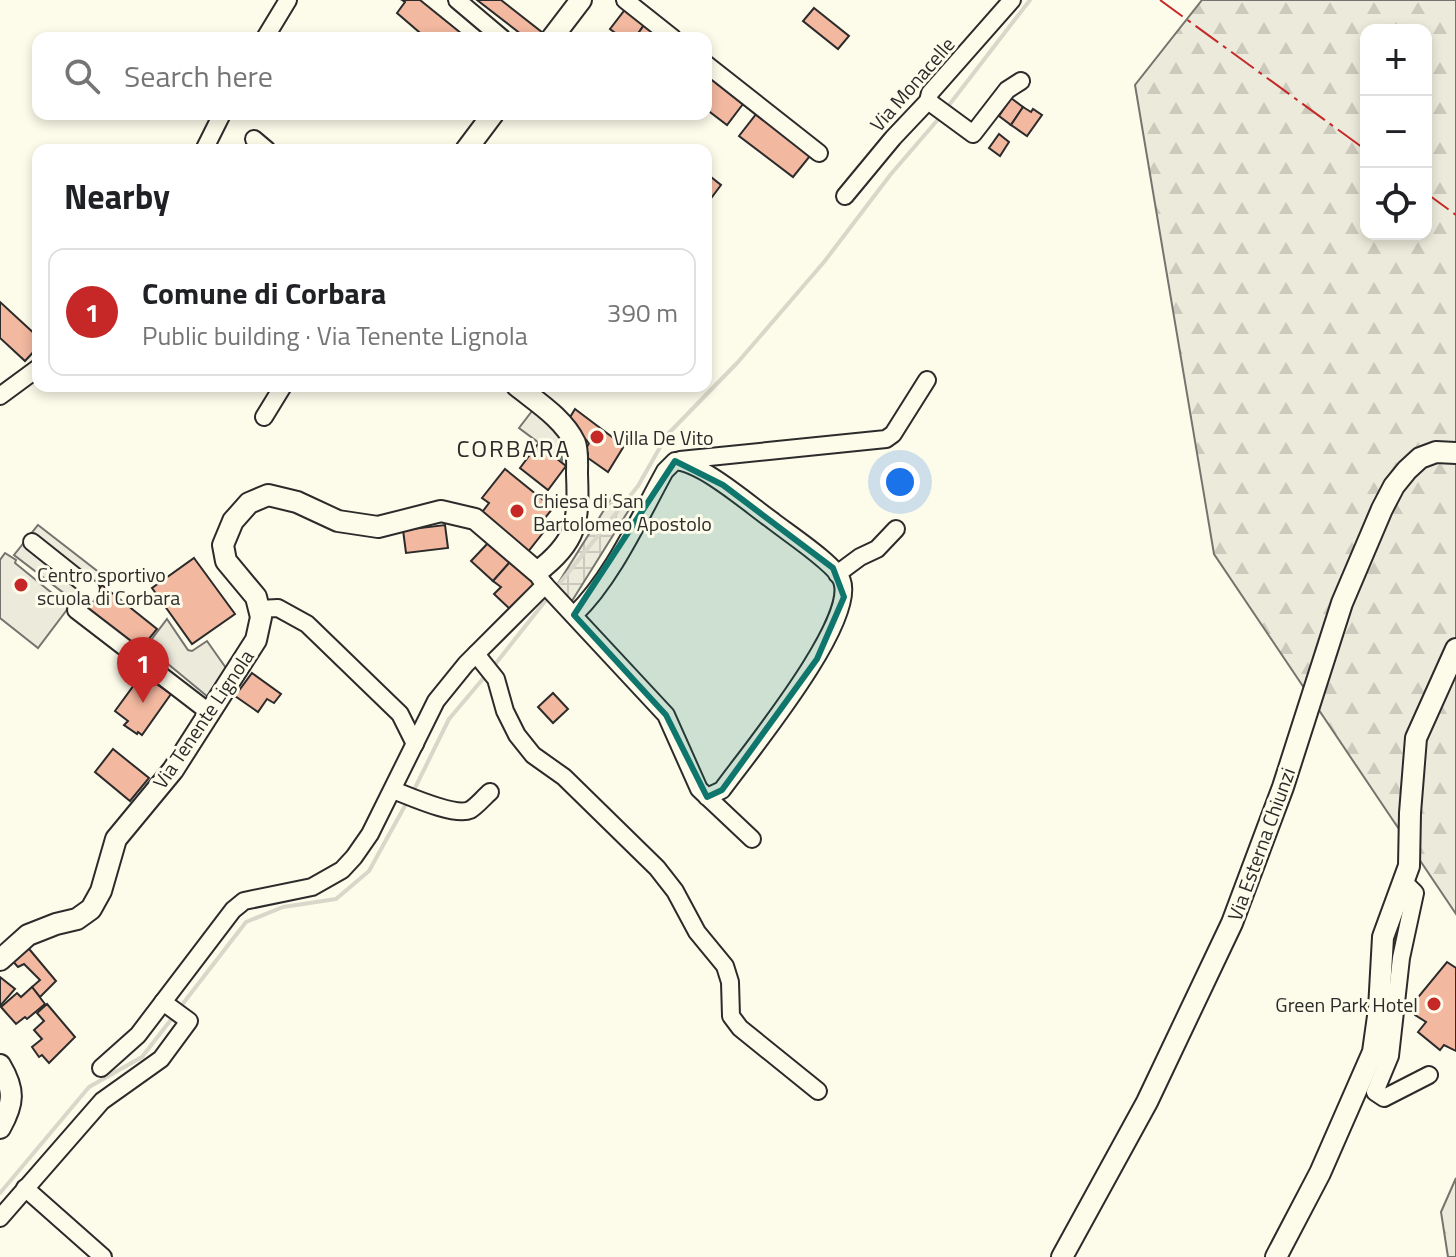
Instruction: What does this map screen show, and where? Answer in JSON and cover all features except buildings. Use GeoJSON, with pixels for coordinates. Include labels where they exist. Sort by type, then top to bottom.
{"type":"FeatureCollection","features":[{"type":"Feature","properties":{"kind":"main road"},"geometry":{"type":"LineString","coordinates":[[557,32],[581,0]]}},
{"type":"Feature","properties":{"kind":"main road"},"geometry":{"type":"LineString","coordinates":[[470,144],[488,120]]}},
{"type":"Feature","properties":{"kind":"main road"},"geometry":{"type":"LineString","coordinates":[[259,609],[256,597],[226,561],[223,545],[233,521],[249,503],[268,495],[297,502],[338,521],[378,527],[441,511],[475,519],[541,579],[572,535],[578,503],[576,445],[561,422],[524,392]]}},
{"type":"Feature","properties":{"kind":"main road","name":"Via Esterna Chiunzi"},"geometry":{"type":"LineString","coordinates":[[1062,1257],[1147,1102],[1232,923],[1283,787],[1342,603],[1382,509],[1394,486],[1420,458],[1436,452],[1456,453]]}},
{"type":"Feature","properties":{"kind":"main road","name":"Via Tenente Lignola"},"geometry":{"type":"LineString","coordinates":[[0,960],[28,935],[77,919],[91,909],[101,891],[116,839],[173,770],[256,640],[261,617],[259,609]]}},
{"type":"Feature","properties":{"kind":"main road"},"geometry":{"type":"LineString","coordinates":[[1276,1257],[1320,1173],[1373,1052],[1383,937],[1409,866],[1410,800],[1416,738],[1456,649]]}},
{"type":"Feature","properties":{"kind":"main road"},"geometry":{"type":"LineString","coordinates":[[0,1065],[12,1089],[11,1106],[0,1128]]}},
{"type":"Feature","properties":{"kind":"street"},"geometry":{"type":"LineString","coordinates":[[269,32],[288,0]]}},
{"type":"Feature","properties":{"kind":"street"},"geometry":{"type":"LineString","coordinates":[[457,0],[495,32]]}},
{"type":"Feature","properties":{"kind":"street"},"geometry":{"type":"LineString","coordinates":[[625,0],[665,32]]}},
{"type":"Feature","properties":{"kind":"street","name":"Via Monacelle"},"geometry":{"type":"LineString","coordinates":[[845,196],[1012,0]]}},
{"type":"Feature","properties":{"kind":"street"},"geometry":{"type":"LineString","coordinates":[[712,69],[819,153]]}},
{"type":"Feature","properties":{"kind":"street"},"geometry":{"type":"LineString","coordinates":[[928,101],[973,134],[1007,90],[1021,81]]}},
{"type":"Feature","properties":{"kind":"street"},"geometry":{"type":"LineString","coordinates":[[207,144],[219,120]]}},
{"type":"Feature","properties":{"kind":"street"},"geometry":{"type":"LineString","coordinates":[[0,396],[32,372]]}},
{"type":"Feature","properties":{"kind":"street"},"geometry":{"type":"LineString","coordinates":[[574,615],[587,602],[616,558],[665,471],[680,462],[886,439],[893,434],[927,380]]}},
{"type":"Feature","properties":{"kind":"street"},"geometry":{"type":"LineString","coordinates":[[264,417],[279,392]]}},
{"type":"Feature","properties":{"kind":"street"},"geometry":{"type":"LineString","coordinates":[[680,462],[723,485],[813,552],[842,580],[844,597],[836,622],[817,659],[722,790],[707,797]]}},
{"type":"Feature","properties":{"kind":"street"},"geometry":{"type":"LineString","coordinates":[[837,574],[877,549],[896,529]]}},
{"type":"Feature","properties":{"kind":"street"},"geometry":{"type":"LineString","coordinates":[[32,542],[91,589],[76,610],[210,713]]}},
{"type":"Feature","properties":{"kind":"street"},"geometry":{"type":"LineString","coordinates":[[101,1068],[138,1035],[233,910],[244,901],[312,887],[342,870],[354,857],[404,794],[415,744],[436,701],[541,579],[666,715],[699,789],[752,839]]}},
{"type":"Feature","properties":{"kind":"street"},"geometry":{"type":"LineString","coordinates":[[259,609],[278,608],[307,624],[400,714],[415,744]]}},
{"type":"Feature","properties":{"kind":"street"},"geometry":{"type":"LineString","coordinates":[[476,654],[496,679],[505,711],[517,735],[533,755],[564,777],[657,868],[675,891],[697,932],[725,966],[730,982],[731,1016],[740,1028],[818,1091]]}},
{"type":"Feature","properties":{"kind":"street"},"geometry":{"type":"LineString","coordinates":[[404,794],[460,812],[470,810],[490,792]]}},
{"type":"Feature","properties":{"kind":"street"},"geometry":{"type":"LineString","coordinates":[[1403,881],[1415,893],[1401,958],[1390,1056],[1375,1092],[1384,1098],[1429,1075]]}},
{"type":"Feature","properties":{"kind":"street"},"geometry":{"type":"LineString","coordinates":[[0,1218],[102,1101],[161,1059],[189,1021],[163,1002]]}},
{"type":"Feature","properties":{"kind":"street"},"geometry":{"type":"LineString","coordinates":[[25,1188],[103,1257]]}},
{"type":"Feature","properties":{"kind":"highlighted area"},"geometry":{"type":"Polygon","coordinates":[[[675,461],[723,485],[833,568],[844,597],[817,659],[722,790],[707,797],[666,715],[574,615],[675,461]]]}},
{"type":"Feature","properties":{"kind":"green space"},"geometry":{"type":"Polygon","coordinates":[[[1202,0],[1456,0],[1456,914],[1214,554],[1135,85],[1202,0]]]}},
{"type":"Feature","properties":{"kind":"green space","name":"Centro sportivo scuola di Corbara"},"geometry":{"type":"Polygon","coordinates":[[[5,553],[69,607],[38,648],[0,618],[0,560],[5,553]]]}},
{"type":"Feature","properties":{"kind":"green space"},"geometry":{"type":"Polygon","coordinates":[[[1456,1178],[1456,1257],[1448,1257],[1441,1212],[1456,1178]]]}},
{"type":"Feature","properties":{"kind":"shaded area"},"geometry":{"type":"Polygon","coordinates":[[[532,411],[559,430],[562,460],[519,428],[532,411]]]}},
{"type":"Feature","properties":{"kind":"shaded area"},"geometry":{"type":"Polygon","coordinates":[[[614,494],[632,505],[572,601],[554,590],[614,494]]]}},
{"type":"Feature","properties":{"kind":"shaded area"},"geometry":{"type":"Polygon","coordinates":[[[38,525],[105,577],[82,607],[14,555],[38,525]]]}},
{"type":"Feature","properties":{"kind":"shaded area"},"geometry":{"type":"Polygon","coordinates":[[[167,619],[188,650],[192,651],[207,641],[226,668],[208,697],[168,664],[162,668],[142,652],[167,619]]]}},
{"type":"Feature","properties":{"kind":"waterway"},"geometry":{"type":"LineString","coordinates":[[946,109],[1030,0]]}},
{"type":"Feature","properties":{"kind":"waterway"},"geometry":{"type":"LineString","coordinates":[[712,389],[824,262],[891,174],[941,116]]}},
{"type":"Feature","properties":{"kind":"waterway"},"geometry":{"type":"LineString","coordinates":[[555,589],[638,486],[667,435],[709,392]]}},
{"type":"Feature","properties":{"kind":"waterway"},"geometry":{"type":"LineString","coordinates":[[493,667],[550,595]]}},
{"type":"Feature","properties":{"kind":"waterway"},"geometry":{"type":"LineString","coordinates":[[412,794],[449,719],[487,674]]}},
{"type":"Feature","properties":{"kind":"waterway"},"geometry":{"type":"LineString","coordinates":[[178,1010],[246,922],[283,907],[336,899],[369,871],[407,802]]}},
{"type":"Feature","properties":{"kind":"waterway"},"geometry":{"type":"LineString","coordinates":[[0,1193],[89,1087],[142,1057],[173,1017]]}},
{"type":"Feature","properties":{"kind":"power"},"geometry":{"type":"LineString","coordinates":[[1160,0],[1360,146]]}},
{"type":"Feature","properties":{"kind":"power"},"geometry":{"type":"LineString","coordinates":[[1432,197],[1456,215]]}},
{"type":"Feature","properties":{"kind":"place","name":"Villa De Vito"},"geometry":{"type":"Point","coordinates":[597,437]}},
{"type":"Feature","properties":{"kind":"place","name":"Chiesa di San Bartolomeo Apostolo"},"geometry":{"type":"Point","coordinates":[517,511]}},
{"type":"Feature","properties":{"kind":"place","name":"Centro sportivo scuola di Corbara"},"geometry":{"type":"Point","coordinates":[21,585]}},
{"type":"Feature","properties":{"kind":"place","name":"Comune di Corbara"},"geometry":{"type":"Point","coordinates":[143,703]}},
{"type":"Feature","properties":{"kind":"place","name":"Green Park Hotel"},"geometry":{"type":"Point","coordinates":[1434,1004]}},
{"type":"Feature","properties":{"kind":"district","name":"CORBARA"},"geometry":{"type":"Point","coordinates":[514,448]}}]}
